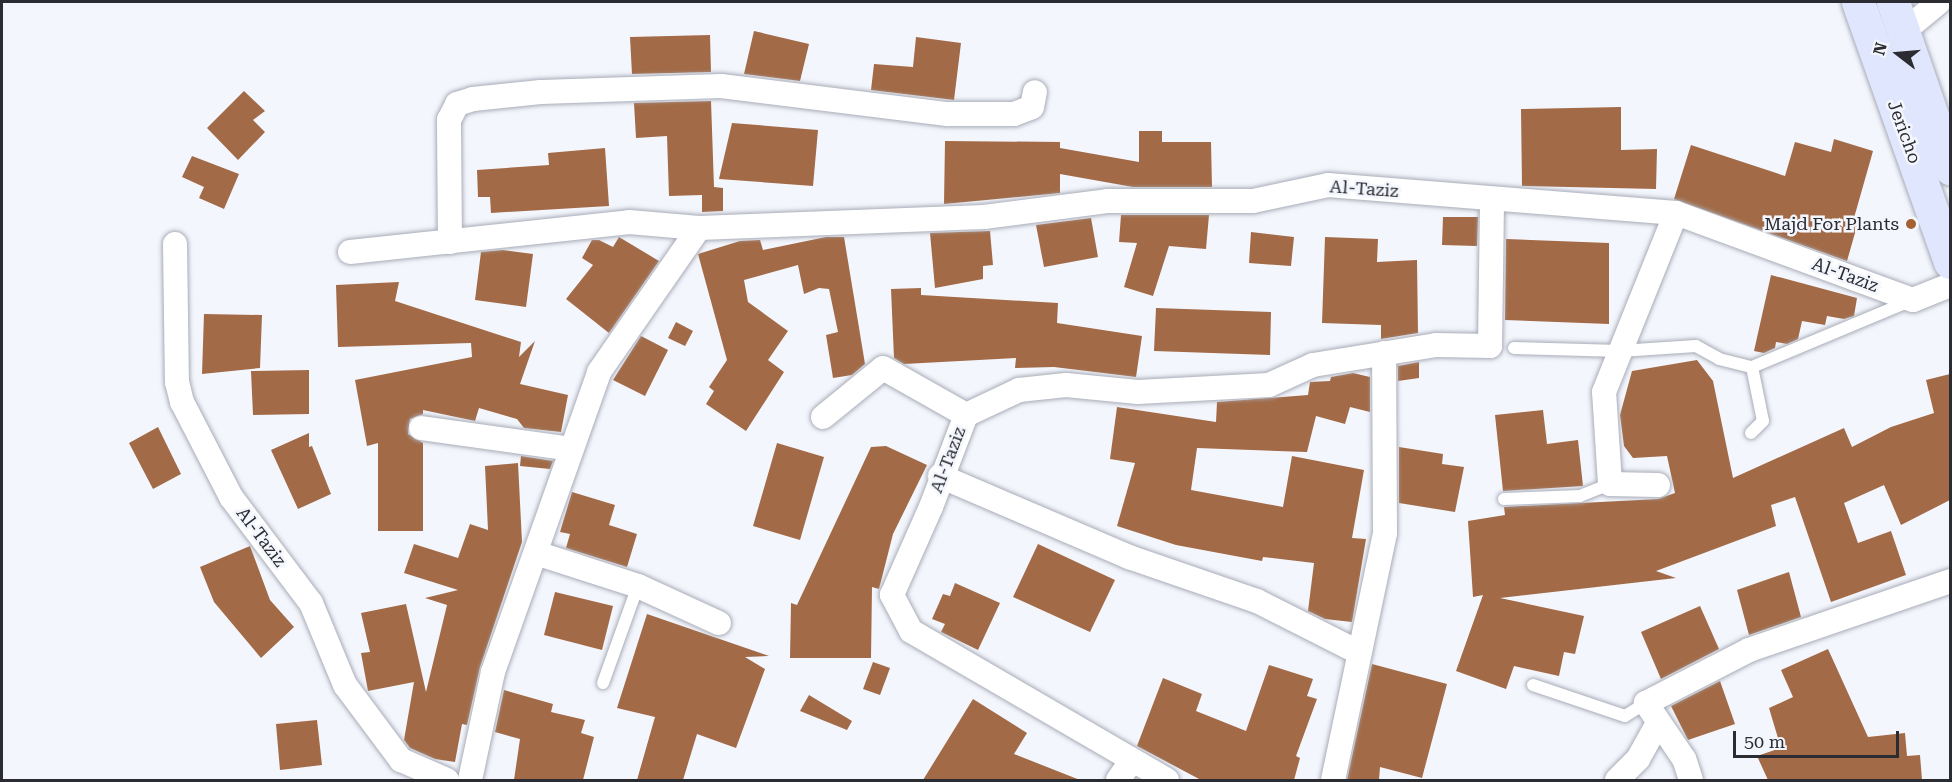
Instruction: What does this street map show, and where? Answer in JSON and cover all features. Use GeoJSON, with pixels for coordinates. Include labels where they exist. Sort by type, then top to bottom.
{"type":"FeatureCollection","features":[{"type":"Feature","properties":{"kind":"main road","name":"Jericho"},"geometry":{"type":"LineString","coordinates":[[1858,2],[1950,262]]}},
{"type":"Feature","properties":{"kind":"main road","name":"Jericho"},"geometry":{"type":"LineString","coordinates":[[1893,2],[1950,168]]}},
{"type":"Feature","properties":{"kind":"street"},"geometry":{"type":"LineString","coordinates":[[1904,32],[1939,2]]}},
{"type":"Feature","properties":{"kind":"street"},"geometry":{"type":"LineString","coordinates":[[450,242],[449,120],[457,104],[473,99],[541,92],[721,86],[947,114],[1014,114],[1032,107],[1035,92]]}},
{"type":"Feature","properties":{"kind":"street","name":"Al-Taziz"},"geometry":{"type":"LineString","coordinates":[[350,252],[629,222],[699,228],[984,217],[1107,201],[1253,201],[1328,185],[1676,213],[1913,300]]}},
{"type":"Feature","properties":{"kind":"street","name":"Al-Taziz"},"geometry":{"type":"LineString","coordinates":[[1167,780],[911,631],[892,595],[931,507],[940,476],[966,415],[1019,390],[1066,385],[1138,392],[1269,384],[1313,365],[1436,345],[1490,346],[1492,200]]}},
{"type":"Feature","properties":{"kind":"street"},"geometry":{"type":"LineString","coordinates":[[1658,485],[1610,484],[1604,392],[1676,213]]}},
{"type":"Feature","properties":{"kind":"street"},"geometry":{"type":"LineString","coordinates":[[470,780],[493,672],[599,372],[699,228]]}},
{"type":"Feature","properties":{"kind":"street","name":"Al-Taziz"},"geometry":{"type":"LineString","coordinates":[[176,244],[177,382],[182,402],[231,497],[311,603],[345,685],[401,760],[447,780]]}},
{"type":"Feature","properties":{"kind":"street"},"geometry":{"type":"LineString","coordinates":[[1913,300],[1950,285]]}},
{"type":"Feature","properties":{"kind":"street"},"geometry":{"type":"LineString","coordinates":[[1332,780],[1385,533],[1384,353]]}},
{"type":"Feature","properties":{"kind":"street"},"geometry":{"type":"LineString","coordinates":[[823,417],[883,368],[966,415]]}},
{"type":"Feature","properties":{"kind":"street"},"geometry":{"type":"LineString","coordinates":[[421,428],[572,449]]}},
{"type":"Feature","properties":{"kind":"street"},"geometry":{"type":"LineString","coordinates":[[940,476],[1129,557],[1257,601],[1360,653]]}},
{"type":"Feature","properties":{"kind":"street"},"geometry":{"type":"LineString","coordinates":[[536,553],[638,586],[719,623]]}},
{"type":"Feature","properties":{"kind":"street"},"geometry":{"type":"LineString","coordinates":[[1617,780],[1638,759],[1652,713],[1749,650],[1950,581]]}},
{"type":"Feature","properties":{"kind":"street"},"geometry":{"type":"LineString","coordinates":[[1652,713],[1684,759],[1691,780]]}},
{"type":"Feature","properties":{"kind":"street"},"geometry":{"type":"LineString","coordinates":[[1118,780],[1132,760]]}},
{"type":"Feature","properties":{"kind":"lane"},"geometry":{"type":"LineString","coordinates":[[1514,348],[1620,351],[1696,346],[1719,359],[1752,367],[1913,300]]}},
{"type":"Feature","properties":{"kind":"lane"},"geometry":{"type":"LineString","coordinates":[[1751,433],[1763,421],[1752,367]]}},
{"type":"Feature","properties":{"kind":"lane"},"geometry":{"type":"LineString","coordinates":[[1504,499],[1580,496],[1610,484]]}},
{"type":"Feature","properties":{"kind":"lane"},"geometry":{"type":"LineString","coordinates":[[603,683],[638,586]]}},
{"type":"Feature","properties":{"kind":"lane"},"geometry":{"type":"LineString","coordinates":[[1533,685],[1625,716],[1652,713]]}},
{"type":"Feature","properties":{"kind":"building"},"geometry":{"type":"Polygon","coordinates":[[[754,31],[809,44],[800,81],[744,74],[754,31]]]}},
{"type":"Feature","properties":{"kind":"building"},"geometry":{"type":"Polygon","coordinates":[[[710,35],[711,72],[632,74],[630,37],[710,35]]]}},
{"type":"Feature","properties":{"kind":"building"},"geometry":{"type":"Polygon","coordinates":[[[916,37],[961,43],[954,100],[871,90],[874,64],[913,67],[916,37]]]}},
{"type":"Feature","properties":{"kind":"building"},"geometry":{"type":"Polygon","coordinates":[[[244,91],[265,111],[253,120],[265,132],[238,160],[207,128],[244,91]]]}},
{"type":"Feature","properties":{"kind":"building"},"geometry":{"type":"Polygon","coordinates":[[[711,101],[714,187],[723,188],[723,211],[702,212],[702,195],[669,196],[667,136],[636,138],[634,103],[711,101]]]}},
{"type":"Feature","properties":{"kind":"building"},"geometry":{"type":"Polygon","coordinates":[[[1621,107],[1621,150],[1657,149],[1656,189],[1522,186],[1521,109],[1621,107]]]}},
{"type":"Feature","properties":{"kind":"building"},"geometry":{"type":"Polygon","coordinates":[[[732,123],[818,130],[813,186],[719,179],[732,123]]]}},
{"type":"Feature","properties":{"kind":"building"},"geometry":{"type":"Polygon","coordinates":[[[1139,131],[1162,131],[1162,142],[1211,142],[1212,187],[1133,187],[1060,174],[1060,193],[944,204],[945,141],[1060,142],[1060,148],[1139,162],[1139,131]]]}},
{"type":"Feature","properties":{"kind":"building"},"geometry":{"type":"Polygon","coordinates":[[[1834,139],[1873,151],[1852,225],[1857,226],[1847,261],[1674,199],[1691,145],[1785,176],[1795,142],[1831,152],[1834,139]]]}},
{"type":"Feature","properties":{"kind":"building"},"geometry":{"type":"Polygon","coordinates":[[[605,148],[609,206],[491,213],[490,197],[478,197],[477,170],[549,165],[548,153],[605,148]]]}},
{"type":"Feature","properties":{"kind":"building"},"geometry":{"type":"Polygon","coordinates":[[[192,156],[239,174],[224,209],[199,198],[204,187],[182,177],[192,156]]]}},
{"type":"Feature","properties":{"kind":"building"},"geometry":{"type":"Polygon","coordinates":[[[1121,215],[1209,215],[1206,249],[1169,246],[1153,296],[1124,287],[1137,243],[1119,242],[1121,215]]]}},
{"type":"Feature","properties":{"kind":"building"},"geometry":{"type":"Polygon","coordinates":[[[1443,217],[1478,217],[1477,246],[1442,245],[1443,217]]]}},
{"type":"Feature","properties":{"kind":"building"},"geometry":{"type":"Polygon","coordinates":[[[1091,218],[1098,257],[1044,267],[1036,225],[1091,218]]]}},
{"type":"Feature","properties":{"kind":"building"},"geometry":{"type":"Polygon","coordinates":[[[990,231],[993,265],[983,266],[983,279],[935,288],[930,233],[990,231]]]}},
{"type":"Feature","properties":{"kind":"building"},"geometry":{"type":"Polygon","coordinates":[[[1251,232],[1294,237],[1291,266],[1249,263],[1251,232]]]}},
{"type":"Feature","properties":{"kind":"building"},"geometry":{"type":"Polygon","coordinates":[[[619,237],[659,261],[609,333],[566,299],[593,265],[582,258],[592,240],[599,240],[613,247],[619,237]]]}},
{"type":"Feature","properties":{"kind":"building"},"geometry":{"type":"Polygon","coordinates":[[[826,237],[844,237],[865,364],[852,375],[833,378],[826,335],[838,332],[829,289],[819,288],[804,294],[798,265],[744,280],[748,302],[788,331],[768,360],[784,372],[746,431],[706,404],[714,391],[709,387],[727,360],[698,254],[740,241],[760,240],[763,250],[826,237]]]}},
{"type":"Feature","properties":{"kind":"building"},"geometry":{"type":"Polygon","coordinates":[[[1325,237],[1378,239],[1377,262],[1417,260],[1418,333],[1381,339],[1381,325],[1322,323],[1325,237]]]}},
{"type":"Feature","properties":{"kind":"building"},"geometry":{"type":"Polygon","coordinates":[[[1506,239],[1609,243],[1609,324],[1505,320],[1506,239]]]}},
{"type":"Feature","properties":{"kind":"building"},"geometry":{"type":"Polygon","coordinates":[[[503,250],[533,254],[526,307],[475,300],[481,252],[503,250]]]}},
{"type":"Feature","properties":{"kind":"building"},"geometry":{"type":"Polygon","coordinates":[[[1771,275],[1857,298],[1854,316],[1844,319],[1827,316],[1825,325],[1802,321],[1798,339],[1787,344],[1776,342],[1775,348],[1764,353],[1754,351],[1771,275]]]}},
{"type":"Feature","properties":{"kind":"building"},"geometry":{"type":"Polygon","coordinates":[[[399,282],[395,301],[521,342],[519,357],[535,341],[520,384],[568,395],[561,432],[524,428],[517,419],[479,408],[475,421],[423,410],[423,414],[410,419],[408,434],[423,443],[423,531],[378,531],[378,443],[367,446],[355,380],[472,357],[471,343],[338,347],[336,285],[399,282]]]}},
{"type":"Feature","properties":{"kind":"building"},"geometry":{"type":"Polygon","coordinates":[[[921,288],[921,295],[1058,303],[1057,323],[1142,336],[1136,377],[1054,367],[1015,368],[1016,358],[904,364],[894,358],[891,289],[921,288]]]}},
{"type":"Feature","properties":{"kind":"building"},"geometry":{"type":"Polygon","coordinates":[[[1156,308],[1271,312],[1270,355],[1154,351],[1156,308]]]}},
{"type":"Feature","properties":{"kind":"building"},"geometry":{"type":"Polygon","coordinates":[[[204,314],[262,315],[260,368],[202,374],[204,314]]]}},
{"type":"Feature","properties":{"kind":"building"},"geometry":{"type":"Polygon","coordinates":[[[676,322],[693,331],[685,346],[668,338],[676,322]]]}},
{"type":"Feature","properties":{"kind":"building"},"geometry":{"type":"Polygon","coordinates":[[[641,336],[668,350],[645,396],[613,380],[641,336]]]}},
{"type":"Feature","properties":{"kind":"building"},"geometry":{"type":"Polygon","coordinates":[[[1697,360],[1713,381],[1733,478],[1844,428],[1852,447],[1891,427],[1934,413],[1926,380],[1950,374],[1950,500],[1901,525],[1884,485],[1844,503],[1858,543],[1891,531],[1906,575],[1831,602],[1795,497],[1771,505],[1776,526],[1656,571],[1676,578],[1500,598],[1584,616],[1575,654],[1564,652],[1559,676],[1514,666],[1506,689],[1456,671],[1483,595],[1473,597],[1468,521],[1505,515],[1504,507],[1658,499],[1675,493],[1667,456],[1633,458],[1624,446],[1620,415],[1632,371],[1697,360]]]}},
{"type":"Feature","properties":{"kind":"building"},"geometry":{"type":"Polygon","coordinates":[[[1419,362],[1419,378],[1398,381],[1398,366],[1419,362]]]}},
{"type":"Feature","properties":{"kind":"building"},"geometry":{"type":"Polygon","coordinates":[[[309,370],[309,414],[253,415],[251,371],[309,370]]]}},
{"type":"Feature","properties":{"kind":"building"},"geometry":{"type":"Polygon","coordinates":[[[1353,373],[1370,377],[1370,412],[1350,407],[1345,424],[1316,416],[1307,452],[1197,448],[1191,490],[1283,507],[1292,456],[1364,470],[1352,538],[1366,539],[1352,622],[1325,619],[1308,611],[1314,563],[1263,557],[1262,561],[1176,545],[1117,526],[1135,463],[1110,459],[1117,407],[1216,422],[1217,402],[1308,395],[1310,382],[1330,381],[1331,377],[1353,373]]]}},
{"type":"Feature","properties":{"kind":"building"},"geometry":{"type":"Polygon","coordinates":[[[1543,410],[1547,444],[1578,440],[1583,486],[1503,491],[1495,415],[1543,410]]]}},
{"type":"Feature","properties":{"kind":"building"},"geometry":{"type":"Polygon","coordinates":[[[158,427],[181,474],[153,489],[129,443],[158,427]]]}},
{"type":"Feature","properties":{"kind":"building"},"geometry":{"type":"Polygon","coordinates":[[[309,433],[309,447],[312,446],[331,494],[298,509],[271,450],[309,433]]]}},
{"type":"Feature","properties":{"kind":"building"},"geometry":{"type":"Polygon","coordinates":[[[777,443],[824,457],[800,540],[753,526],[777,443]]]}},
{"type":"Feature","properties":{"kind":"building"},"geometry":{"type":"Polygon","coordinates":[[[886,446],[927,465],[893,534],[879,589],[872,587],[871,658],[790,658],[791,603],[797,605],[871,447],[886,446]]]}},
{"type":"Feature","properties":{"kind":"building"},"geometry":{"type":"Polygon","coordinates":[[[1399,447],[1443,454],[1442,464],[1464,467],[1455,512],[1399,503],[1399,447]]]}},
{"type":"Feature","properties":{"kind":"building"},"geometry":{"type":"Polygon","coordinates":[[[521,456],[553,461],[550,469],[520,466],[521,456]]]}},
{"type":"Feature","properties":{"kind":"building"},"geometry":{"type":"Polygon","coordinates":[[[518,463],[522,542],[480,667],[467,725],[462,724],[455,762],[435,759],[410,748],[404,740],[414,682],[368,691],[361,653],[370,652],[361,613],[406,604],[426,692],[447,605],[425,598],[458,590],[404,573],[414,544],[458,558],[470,524],[488,530],[485,466],[518,463]]]}},
{"type":"Feature","properties":{"kind":"building"},"geometry":{"type":"Polygon","coordinates":[[[572,492],[615,505],[609,525],[637,534],[627,567],[566,548],[570,534],[560,532],[572,492]]]}},
{"type":"Feature","properties":{"kind":"building"},"geometry":{"type":"Polygon","coordinates":[[[1038,544],[1115,580],[1090,632],[1013,597],[1038,544]]]}},
{"type":"Feature","properties":{"kind":"building"},"geometry":{"type":"Polygon","coordinates":[[[250,546],[270,600],[294,627],[261,658],[214,602],[200,567],[250,546]]]}},
{"type":"Feature","properties":{"kind":"building"},"geometry":{"type":"Polygon","coordinates":[[[1789,572],[1801,617],[1749,635],[1737,590],[1789,572]]]}},
{"type":"Feature","properties":{"kind":"building"},"geometry":{"type":"Polygon","coordinates":[[[955,583],[1000,603],[978,650],[941,632],[945,624],[932,619],[943,594],[950,596],[955,583]]]}},
{"type":"Feature","properties":{"kind":"building"},"geometry":{"type":"Polygon","coordinates":[[[555,592],[613,606],[602,650],[544,635],[555,592]]]}},
{"type":"Feature","properties":{"kind":"building"},"geometry":{"type":"Polygon","coordinates":[[[1700,606],[1719,649],[1661,679],[1641,632],[1700,606]]]}},
{"type":"Feature","properties":{"kind":"building"},"geometry":{"type":"Polygon","coordinates":[[[647,614],[769,656],[745,657],[765,669],[736,748],[697,734],[683,780],[637,780],[655,717],[617,708],[647,614]]]}},
{"type":"Feature","properties":{"kind":"building"},"geometry":{"type":"Polygon","coordinates":[[[1828,649],[1868,737],[1905,733],[1907,756],[1920,755],[1922,780],[1768,780],[1757,756],[1781,748],[1769,708],[1793,697],[1781,670],[1828,649]]]}},
{"type":"Feature","properties":{"kind":"building"},"geometry":{"type":"Polygon","coordinates":[[[873,662],[890,668],[880,695],[863,689],[873,662]]]}},
{"type":"Feature","properties":{"kind":"building"},"geometry":{"type":"Polygon","coordinates":[[[1372,664],[1447,684],[1422,778],[1380,767],[1379,780],[1347,780],[1372,664]]]}},
{"type":"Feature","properties":{"kind":"building"},"geometry":{"type":"Polygon","coordinates":[[[1269,665],[1313,679],[1307,696],[1317,699],[1296,756],[1300,758],[1294,780],[1201,780],[1137,746],[1163,678],[1202,694],[1196,711],[1246,731],[1269,665]]]}},
{"type":"Feature","properties":{"kind":"building"},"geometry":{"type":"Polygon","coordinates":[[[1720,681],[1735,724],[1688,740],[1671,706],[1720,681]]]}},
{"type":"Feature","properties":{"kind":"building"},"geometry":{"type":"Polygon","coordinates":[[[504,690],[553,704],[551,712],[585,720],[581,733],[594,737],[583,780],[514,780],[520,739],[495,732],[504,690]]]}},
{"type":"Feature","properties":{"kind":"building"},"geometry":{"type":"Polygon","coordinates":[[[809,695],[852,721],[847,730],[800,711],[809,695]]]}},
{"type":"Feature","properties":{"kind":"building"},"geometry":{"type":"Polygon","coordinates":[[[973,699],[1027,733],[1014,754],[1080,780],[923,780],[973,699]]]}},
{"type":"Feature","properties":{"kind":"building"},"geometry":{"type":"Polygon","coordinates":[[[317,720],[322,765],[280,770],[276,724],[317,720]]]}},
{"type":"Feature","properties":{"kind":"place","name":"Majd For Plants"},"geometry":{"type":"Point","coordinates":[1911,224]}}]}
